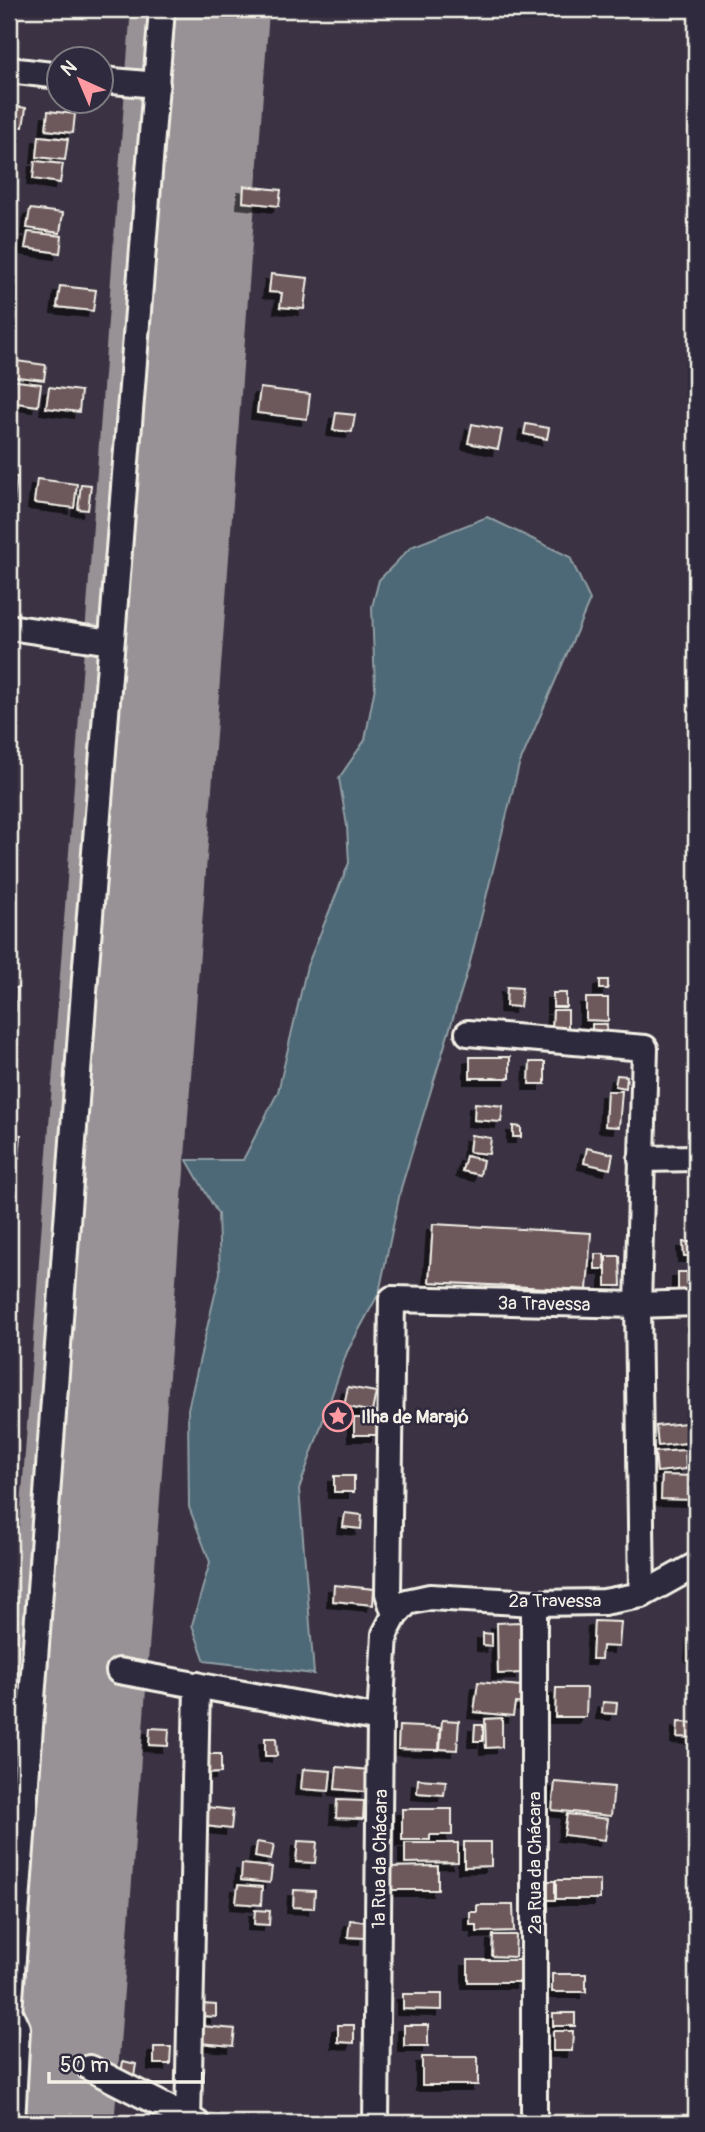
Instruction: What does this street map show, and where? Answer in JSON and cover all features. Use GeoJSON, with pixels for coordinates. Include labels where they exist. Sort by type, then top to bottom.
{"type":"FeatureCollection","features":[{"type":"Feature","properties":{"kind":"street"},"geometry":{"type":"LineString","coordinates":[[12,2123],[17,2028],[9,2012],[111,642],[162,9]]}},
{"type":"Feature","properties":{"kind":"street"},"geometry":{"type":"LineString","coordinates":[[9,70],[46,74]]}},
{"type":"Feature","properties":{"kind":"street"},"geometry":{"type":"LineString","coordinates":[[116,81],[157,85]]}},
{"type":"Feature","properties":{"kind":"street"},"geometry":{"type":"LineString","coordinates":[[9,627],[111,642]]}},
{"type":"Feature","properties":{"kind":"street"},"geometry":{"type":"LineString","coordinates":[[468,1034],[645,1048],[638,1305],[642,1595]]}},
{"type":"Feature","properties":{"kind":"street"},"geometry":{"type":"LineString","coordinates":[[641,1159],[696,1158]]}},
{"type":"Feature","properties":{"kind":"street","name":"3ª Travessa"},"geometry":{"type":"LineString","coordinates":[[401,1609],[388,1593],[391,1299],[638,1305],[696,1303]]}},
{"type":"Feature","properties":{"kind":"street","name":"2ª Travessa"},"geometry":{"type":"LineString","coordinates":[[401,1609],[430,1597],[534,1603],[604,1602],[642,1595],[696,1565]]}},
{"type":"Feature","properties":{"kind":"street","name":"2ª Rua da Chácara"},"geometry":{"type":"LineString","coordinates":[[534,1603],[534,2123]]}},
{"type":"Feature","properties":{"kind":"street","name":"1ª Rua da Chácara"},"geometry":{"type":"LineString","coordinates":[[376,2123],[380,1719],[385,1634],[401,1609]]}},
{"type":"Feature","properties":{"kind":"street"},"geometry":{"type":"LineString","coordinates":[[119,1671],[380,1719]]}},
{"type":"Feature","properties":{"kind":"street"},"geometry":{"type":"LineString","coordinates":[[90,2068],[191,2122],[197,1685]]}},
{"type":"Feature","properties":{"kind":"water"},"geometry":{"type":"Polygon","coordinates":[[[487,517],[570,557],[590,600],[519,765],[469,966],[401,1188],[379,1293],[347,1352],[299,1489],[314,1674],[205,1661],[192,1625],[210,1562],[189,1507],[188,1409],[220,1273],[218,1214],[187,1160],[243,1160],[278,1092],[307,966],[349,863],[347,826],[339,778],[365,740],[375,687],[372,607],[379,580],[411,547],[487,517]]]}},
{"type":"Feature","properties":{"kind":"building"},"geometry":{"type":"Polygon","coordinates":[[[9,105],[26,108],[23,127],[9,126],[9,105]]]}},
{"type":"Feature","properties":{"kind":"building"},"geometry":{"type":"Polygon","coordinates":[[[47,116],[75,116],[73,133],[46,130],[47,116]]]}},
{"type":"Feature","properties":{"kind":"building"},"geometry":{"type":"Polygon","coordinates":[[[39,136],[68,139],[65,160],[37,157],[39,136]]]}},
{"type":"Feature","properties":{"kind":"building"},"geometry":{"type":"Polygon","coordinates":[[[9,156],[16,157],[13,177],[9,177],[9,156]]]}},
{"type":"Feature","properties":{"kind":"building"},"geometry":{"type":"Polygon","coordinates":[[[35,161],[63,164],[60,183],[33,179],[35,161]]]}},
{"type":"Feature","properties":{"kind":"building"},"geometry":{"type":"Polygon","coordinates":[[[244,186],[281,190],[279,206],[243,202],[244,186]]]}},
{"type":"Feature","properties":{"kind":"building"},"geometry":{"type":"Polygon","coordinates":[[[9,206],[16,206],[14,224],[9,224],[9,206]]]}},
{"type":"Feature","properties":{"kind":"building"},"geometry":{"type":"Polygon","coordinates":[[[30,209],[63,213],[60,233],[27,228],[30,209]]]}},
{"type":"Feature","properties":{"kind":"building"},"geometry":{"type":"Polygon","coordinates":[[[28,232],[62,236],[60,253],[25,248],[28,232]]]}},
{"type":"Feature","properties":{"kind":"building"},"geometry":{"type":"Polygon","coordinates":[[[271,274],[308,278],[304,309],[280,307],[282,293],[269,292],[271,274]]]}},
{"type":"Feature","properties":{"kind":"building"},"geometry":{"type":"Polygon","coordinates":[[[60,286],[96,290],[93,311],[57,307],[60,286]]]}},
{"type":"Feature","properties":{"kind":"building"},"geometry":{"type":"Polygon","coordinates":[[[9,360],[46,365],[44,380],[9,376],[9,360]]]}},
{"type":"Feature","properties":{"kind":"building"},"geometry":{"type":"Polygon","coordinates":[[[9,380],[41,384],[38,406],[9,402],[9,380]]]}},
{"type":"Feature","properties":{"kind":"building"},"geometry":{"type":"Polygon","coordinates":[[[49,387],[81,391],[79,412],[46,408],[49,387]]]}},
{"type":"Feature","properties":{"kind":"building"},"geometry":{"type":"Polygon","coordinates":[[[260,388],[310,394],[307,419],[257,413],[260,388]]]}},
{"type":"Feature","properties":{"kind":"building"},"geometry":{"type":"Polygon","coordinates":[[[336,413],[355,415],[352,432],[333,430],[336,413]]]}},
{"type":"Feature","properties":{"kind":"building"},"geometry":{"type":"Polygon","coordinates":[[[472,424],[502,430],[498,449],[468,443],[472,424]]]}},
{"type":"Feature","properties":{"kind":"building"},"geometry":{"type":"Polygon","coordinates":[[[526,424],[549,428],[547,439],[524,434],[526,424]]]}},
{"type":"Feature","properties":{"kind":"building"},"geometry":{"type":"Polygon","coordinates":[[[9,476],[17,477],[14,501],[9,501],[9,476]]]}},
{"type":"Feature","properties":{"kind":"building"},"geometry":{"type":"Polygon","coordinates":[[[37,479],[77,484],[74,508],[34,503],[37,479]]]}},
{"type":"Feature","properties":{"kind":"building"},"geometry":{"type":"Polygon","coordinates":[[[81,484],[91,485],[88,510],[78,509],[81,484]]]}},
{"type":"Feature","properties":{"kind":"building"},"geometry":{"type":"Polygon","coordinates":[[[600,980],[608,980],[608,989],[600,989],[600,980]]]}},
{"type":"Feature","properties":{"kind":"building"},"geometry":{"type":"Polygon","coordinates":[[[507,987],[522,988],[520,1007],[506,1006],[507,987]]]}},
{"type":"Feature","properties":{"kind":"building"},"geometry":{"type":"Polygon","coordinates":[[[9,988],[17,988],[16,1011],[9,1011],[9,988]]]}},
{"type":"Feature","properties":{"kind":"building"},"geometry":{"type":"Polygon","coordinates":[[[553,993],[566,993],[566,1007],[553,1007],[553,993]]]}},
{"type":"Feature","properties":{"kind":"building"},"geometry":{"type":"Polygon","coordinates":[[[586,998],[608,998],[608,1021],[586,1020],[586,998]]]}},
{"type":"Feature","properties":{"kind":"building"},"geometry":{"type":"Polygon","coordinates":[[[553,1010],[568,1010],[568,1032],[552,1032],[553,1010]]]}},
{"type":"Feature","properties":{"kind":"building"},"geometry":{"type":"Polygon","coordinates":[[[592,1024],[607,1024],[606,1034],[592,1033],[592,1024]]]}},
{"type":"Feature","properties":{"kind":"building"},"geometry":{"type":"Polygon","coordinates":[[[470,1057],[510,1057],[510,1078],[470,1078],[470,1057]]]}},
{"type":"Feature","properties":{"kind":"building"},"geometry":{"type":"Polygon","coordinates":[[[530,1062],[545,1062],[545,1084],[529,1084],[530,1062]]]}},
{"type":"Feature","properties":{"kind":"building"},"geometry":{"type":"Polygon","coordinates":[[[617,1075],[627,1076],[626,1088],[615,1086],[617,1075]]]}},
{"type":"Feature","properties":{"kind":"building"},"geometry":{"type":"Polygon","coordinates":[[[607,1091],[622,1091],[619,1127],[605,1126],[607,1091]]]}},
{"type":"Feature","properties":{"kind":"building"},"geometry":{"type":"Polygon","coordinates":[[[475,1103],[503,1106],[501,1122],[474,1120],[475,1103]]]}},
{"type":"Feature","properties":{"kind":"building"},"geometry":{"type":"Polygon","coordinates":[[[513,1126],[521,1127],[521,1137],[513,1137],[513,1126]]]}},
{"type":"Feature","properties":{"kind":"building"},"geometry":{"type":"Polygon","coordinates":[[[9,1134],[21,1135],[19,1158],[9,1157],[9,1134]]]}},
{"type":"Feature","properties":{"kind":"building"},"geometry":{"type":"Polygon","coordinates":[[[471,1135],[491,1138],[489,1154],[469,1152],[471,1135]]]}},
{"type":"Feature","properties":{"kind":"building"},"geometry":{"type":"Polygon","coordinates":[[[587,1148],[613,1154],[610,1169],[584,1163],[587,1148]]]}},
{"type":"Feature","properties":{"kind":"building"},"geometry":{"type":"Polygon","coordinates":[[[466,1156],[483,1160],[480,1175],[462,1171],[466,1156]]]}},
{"type":"Feature","properties":{"kind":"building"},"geometry":{"type":"Polygon","coordinates":[[[433,1224],[591,1233],[587,1290],[429,1282],[433,1224]]]}},
{"type":"Feature","properties":{"kind":"building"},"geometry":{"type":"Polygon","coordinates":[[[683,1242],[696,1242],[696,1256],[684,1256],[683,1242]]]}},
{"type":"Feature","properties":{"kind":"building"},"geometry":{"type":"Polygon","coordinates":[[[595,1254],[604,1254],[605,1269],[595,1269],[595,1254]]]}},
{"type":"Feature","properties":{"kind":"building"},"geometry":{"type":"Polygon","coordinates":[[[606,1256],[620,1256],[621,1286],[606,1286],[606,1256]]]}},
{"type":"Feature","properties":{"kind":"building"},"geometry":{"type":"Polygon","coordinates":[[[678,1272],[687,1272],[687,1291],[678,1292],[678,1272]]]}},
{"type":"Feature","properties":{"kind":"building"},"geometry":{"type":"Polygon","coordinates":[[[688,1279],[696,1279],[696,1290],[688,1290],[688,1279]]]}},
{"type":"Feature","properties":{"kind":"building"},"geometry":{"type":"Polygon","coordinates":[[[348,1387],[376,1392],[372,1412],[344,1406],[348,1387]]]}},
{"type":"Feature","properties":{"kind":"building"},"geometry":{"type":"Polygon","coordinates":[[[354,1418],[378,1418],[377,1435],[354,1435],[354,1418]]]}},
{"type":"Feature","properties":{"kind":"building"},"geometry":{"type":"Polygon","coordinates":[[[696,1422],[696,1442],[658,1446],[656,1426],[696,1422]]]}},
{"type":"Feature","properties":{"kind":"building"},"geometry":{"type":"Polygon","coordinates":[[[685,1450],[686,1469],[657,1472],[655,1452],[685,1450]]]}},
{"type":"Feature","properties":{"kind":"building"},"geometry":{"type":"Polygon","coordinates":[[[662,1475],[693,1476],[693,1500],[661,1499],[662,1475]]]}},
{"type":"Feature","properties":{"kind":"building"},"geometry":{"type":"Polygon","coordinates":[[[334,1476],[354,1476],[354,1492],[334,1492],[334,1476]]]}},
{"type":"Feature","properties":{"kind":"building"},"geometry":{"type":"Polygon","coordinates":[[[345,1513],[362,1515],[361,1529],[343,1527],[345,1513]]]}},
{"type":"Feature","properties":{"kind":"building"},"geometry":{"type":"Polygon","coordinates":[[[334,1585],[374,1589],[373,1605],[333,1601],[334,1585]]]}},
{"type":"Feature","properties":{"kind":"building"},"geometry":{"type":"Polygon","coordinates":[[[696,1604],[696,1657],[691,1656],[696,1604]]]}},
{"type":"Feature","properties":{"kind":"building"},"geometry":{"type":"Polygon","coordinates":[[[594,1621],[621,1622],[619,1647],[602,1646],[601,1659],[592,1659],[594,1621]]]}},
{"type":"Feature","properties":{"kind":"building"},"geometry":{"type":"Polygon","coordinates":[[[520,1622],[521,1673],[498,1674],[497,1623],[520,1622]]]}},
{"type":"Feature","properties":{"kind":"building"},"geometry":{"type":"Polygon","coordinates":[[[483,1633],[492,1634],[492,1646],[483,1645],[483,1633]]]}},
{"type":"Feature","properties":{"kind":"building"},"geometry":{"type":"Polygon","coordinates":[[[478,1682],[531,1687],[529,1704],[515,1703],[513,1716],[474,1712],[478,1682]]]}},
{"type":"Feature","properties":{"kind":"building"},"geometry":{"type":"Polygon","coordinates":[[[556,1688],[587,1688],[586,1717],[555,1717],[556,1688]]]}},
{"type":"Feature","properties":{"kind":"building"},"geometry":{"type":"Polygon","coordinates":[[[603,1702],[617,1703],[616,1714],[602,1713],[603,1702]]]}},
{"type":"Feature","properties":{"kind":"building"},"geometry":{"type":"Polygon","coordinates":[[[502,1718],[502,1747],[486,1748],[485,1719],[502,1718]]]}},
{"type":"Feature","properties":{"kind":"building"},"geometry":{"type":"Polygon","coordinates":[[[442,1720],[459,1721],[457,1750],[440,1749],[442,1720]]]}},
{"type":"Feature","properties":{"kind":"building"},"geometry":{"type":"Polygon","coordinates":[[[678,1722],[696,1723],[696,1738],[677,1737],[678,1722]]]}},
{"type":"Feature","properties":{"kind":"building"},"geometry":{"type":"Polygon","coordinates":[[[475,1725],[483,1725],[483,1741],[474,1741],[475,1725]]]}},
{"type":"Feature","properties":{"kind":"building"},"geometry":{"type":"Polygon","coordinates":[[[399,1726],[440,1728],[439,1750],[398,1749],[399,1726]]]}},
{"type":"Feature","properties":{"kind":"building"},"geometry":{"type":"Polygon","coordinates":[[[150,1728],[169,1729],[168,1746],[149,1745],[150,1728]]]}},
{"type":"Feature","properties":{"kind":"building"},"geometry":{"type":"Polygon","coordinates":[[[265,1738],[276,1738],[277,1756],[265,1756],[265,1738]]]}},
{"type":"Feature","properties":{"kind":"building"},"geometry":{"type":"Polygon","coordinates":[[[203,1754],[221,1754],[221,1773],[203,1774],[203,1754]]]}},
{"type":"Feature","properties":{"kind":"building"},"geometry":{"type":"Polygon","coordinates":[[[337,1767],[369,1770],[366,1792],[335,1789],[337,1767]]]}},
{"type":"Feature","properties":{"kind":"building"},"geometry":{"type":"Polygon","coordinates":[[[303,1769],[331,1771],[329,1791],[301,1789],[303,1769]]]}},
{"type":"Feature","properties":{"kind":"building"},"geometry":{"type":"Polygon","coordinates":[[[418,1779],[446,1781],[444,1795],[417,1793],[418,1779]]]}},
{"type":"Feature","properties":{"kind":"building"},"geometry":{"type":"Polygon","coordinates":[[[555,1782],[614,1787],[611,1816],[552,1810],[555,1782]]]}},
{"type":"Feature","properties":{"kind":"building"},"geometry":{"type":"Polygon","coordinates":[[[337,1800],[364,1801],[363,1819],[336,1818],[337,1800]]]}},
{"type":"Feature","properties":{"kind":"building"},"geometry":{"type":"Polygon","coordinates":[[[207,1807],[233,1810],[231,1829],[205,1826],[207,1807]]]}},
{"type":"Feature","properties":{"kind":"building"},"geometry":{"type":"Polygon","coordinates":[[[402,1809],[452,1809],[452,1835],[430,1835],[430,1840],[402,1840],[402,1809]]]}},
{"type":"Feature","properties":{"kind":"building"},"geometry":{"type":"Polygon","coordinates":[[[567,1814],[608,1819],[605,1840],[564,1835],[567,1814]]]}},
{"type":"Feature","properties":{"kind":"building"},"geometry":{"type":"Polygon","coordinates":[[[298,1841],[317,1842],[315,1863],[296,1862],[298,1841]]]}},
{"type":"Feature","properties":{"kind":"building"},"geometry":{"type":"Polygon","coordinates":[[[257,1842],[274,1845],[271,1860],[255,1857],[257,1842]]]}},
{"type":"Feature","properties":{"kind":"building"},"geometry":{"type":"Polygon","coordinates":[[[464,1842],[491,1842],[491,1866],[464,1867],[464,1842]]]}},
{"type":"Feature","properties":{"kind":"building"},"geometry":{"type":"Polygon","coordinates":[[[405,1843],[458,1843],[458,1862],[405,1863],[405,1843]]]}},
{"type":"Feature","properties":{"kind":"building"},"geometry":{"type":"Polygon","coordinates":[[[242,1864],[272,1867],[270,1883],[241,1880],[242,1864]]]}},
{"type":"Feature","properties":{"kind":"building"},"geometry":{"type":"Polygon","coordinates":[[[438,1866],[438,1890],[386,1890],[386,1867],[438,1866]]]}},
{"type":"Feature","properties":{"kind":"building"},"geometry":{"type":"Polygon","coordinates":[[[556,1880],[600,1880],[600,1899],[556,1899],[556,1880]]]}},
{"type":"Feature","properties":{"kind":"building"},"geometry":{"type":"Polygon","coordinates":[[[546,1881],[555,1881],[555,1900],[546,1900],[546,1881]]]}},
{"type":"Feature","properties":{"kind":"building"},"geometry":{"type":"Polygon","coordinates":[[[238,1885],[262,1887],[261,1905],[236,1903],[238,1885]]]}},
{"type":"Feature","properties":{"kind":"building"},"geometry":{"type":"Polygon","coordinates":[[[294,1890],[315,1891],[314,1908],[293,1907],[294,1890]]]}},
{"type":"Feature","properties":{"kind":"building"},"geometry":{"type":"Polygon","coordinates":[[[477,1905],[513,1905],[514,1931],[477,1932],[477,1925],[470,1925],[470,1912],[477,1912],[477,1905]]]}},
{"type":"Feature","properties":{"kind":"building"},"geometry":{"type":"Polygon","coordinates":[[[255,1910],[270,1911],[269,1925],[254,1924],[255,1910]]]}},
{"type":"Feature","properties":{"kind":"building"},"geometry":{"type":"Polygon","coordinates":[[[350,1920],[366,1922],[365,1938],[348,1937],[350,1920]]]}},
{"type":"Feature","properties":{"kind":"building"},"geometry":{"type":"Polygon","coordinates":[[[493,1935],[516,1935],[515,1957],[492,1956],[493,1935]]]}},
{"type":"Feature","properties":{"kind":"building"},"geometry":{"type":"Polygon","coordinates":[[[468,1960],[521,1960],[521,1982],[468,1982],[468,1960]]]}},
{"type":"Feature","properties":{"kind":"building"},"geometry":{"type":"Polygon","coordinates":[[[552,1974],[586,1974],[586,1992],[552,1992],[552,1974]]]}},
{"type":"Feature","properties":{"kind":"building"},"geometry":{"type":"Polygon","coordinates":[[[403,1994],[442,1994],[442,2010],[403,2009],[403,1994]]]}},
{"type":"Feature","properties":{"kind":"building"},"geometry":{"type":"Polygon","coordinates":[[[202,2004],[216,2005],[216,2017],[202,2016],[202,2004]]]}},
{"type":"Feature","properties":{"kind":"building"},"geometry":{"type":"Polygon","coordinates":[[[553,2013],[575,2013],[575,2026],[553,2026],[553,2013]]]}},
{"type":"Feature","properties":{"kind":"building"},"geometry":{"type":"Polygon","coordinates":[[[338,2025],[354,2025],[354,2043],[338,2042],[338,2025]]]}},
{"type":"Feature","properties":{"kind":"building"},"geometry":{"type":"Polygon","coordinates":[[[404,2025],[428,2025],[428,2046],[404,2046],[404,2025]]]}},
{"type":"Feature","properties":{"kind":"building"},"geometry":{"type":"Polygon","coordinates":[[[201,2026],[235,2029],[233,2046],[199,2043],[201,2026]]]}},
{"type":"Feature","properties":{"kind":"building"},"geometry":{"type":"Polygon","coordinates":[[[553,2031],[573,2031],[572,2051],[553,2051],[553,2031]]]}},
{"type":"Feature","properties":{"kind":"building"},"geometry":{"type":"Polygon","coordinates":[[[154,2047],[171,2047],[170,2064],[154,2064],[154,2047]]]}},
{"type":"Feature","properties":{"kind":"building"},"geometry":{"type":"Polygon","coordinates":[[[422,2057],[478,2057],[478,2085],[422,2085],[422,2057]]]}},
{"type":"Feature","properties":{"kind":"building"},"geometry":{"type":"Polygon","coordinates":[[[123,2061],[136,2064],[134,2076],[121,2074],[123,2061]]]}},
{"type":"Feature","properties":{"kind":"building"},"geometry":{"type":"Polygon","coordinates":[[[328,2118],[364,2118],[364,2123],[328,2123],[328,2118]]]}},
{"type":"Feature","properties":{"kind":"runway"},"geometry":{"type":"LineString","coordinates":[[46,2110],[200,9]]}},
{"type":"Feature","properties":{"kind":"place","name":"Ilha de Marajó"},"geometry":{"type":"Point","coordinates":[338,1416]}}]}
